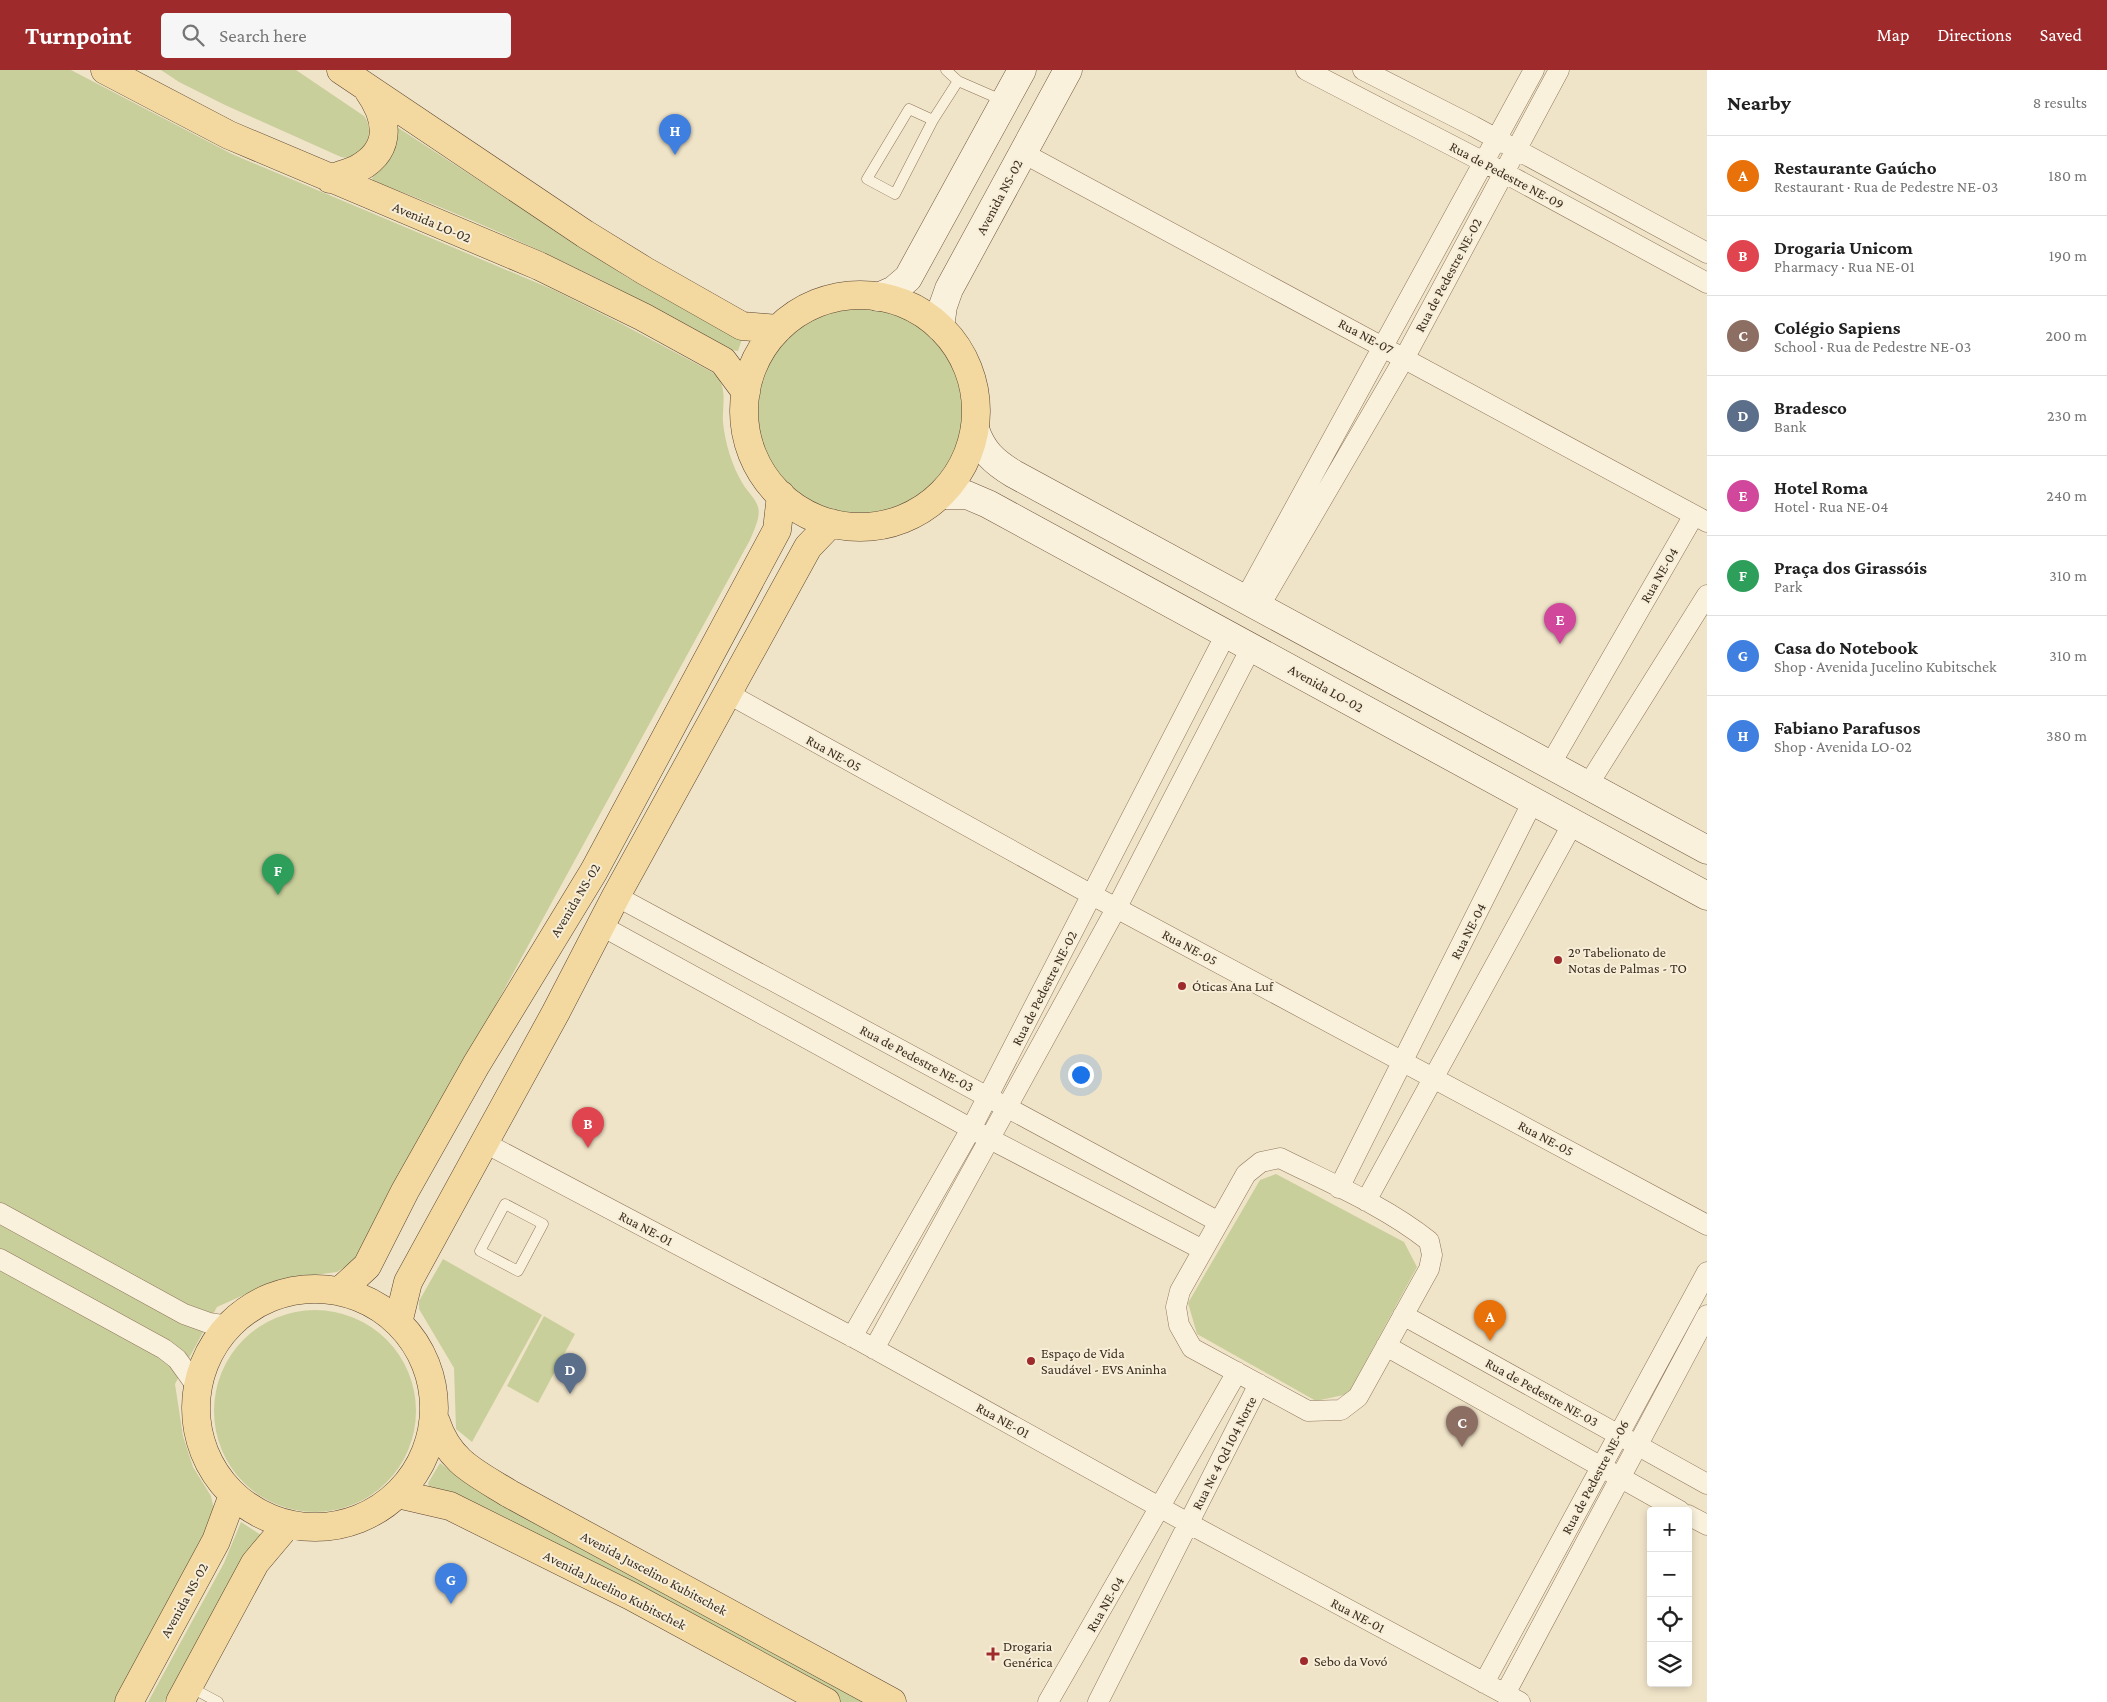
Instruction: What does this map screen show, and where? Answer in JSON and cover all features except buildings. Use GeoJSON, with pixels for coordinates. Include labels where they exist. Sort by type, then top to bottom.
{"type":"FeatureCollection","features":[{"type":"Feature","properties":{"kind":"main road","name":"Avenida LO-02"},"geometry":{"type":"LineString","coordinates":[[105,70],[141,80],[229,135],[531,263],[644,317],[722,361],[746,392]]}},
{"type":"Feature","properties":{"kind":"main road"},"geometry":{"type":"LineString","coordinates":[[330,179],[365,164],[376,152],[383,139],[384,120],[382,110],[352,75]]}},
{"type":"Feature","properties":{"kind":"main road"},"geometry":{"type":"LineString","coordinates":[[352,75],[585,234],[645,271],[742,326],[778,328]]}},
{"type":"Feature","properties":{"kind":"main road"},"geometry":{"type":"LineString","coordinates":[[849,296],[878,297],[906,305],[940,327],[958,348],[970,374],[976,404],[975,429],[965,463],[953,482],[941,495],[916,513],[890,523],[859,527],[831,523],[808,514],[781,495],[762,473],[751,449],[744,421],[746,392],[757,358],[778,328],[797,314],[823,301],[849,296]]}},
{"type":"Feature","properties":{"kind":"main road","name":"Avenida NS-02"},"geometry":{"type":"LineString","coordinates":[[341,1290],[367,1266],[404,1191],[476,1065],[594,871],[777,530],[781,495]]}},
{"type":"Feature","properties":{"kind":"main road"},"geometry":{"type":"LineString","coordinates":[[399,1319],[408,1282],[483,1142],[556,1012],[600,925],[808,547],[831,523]]}},
{"type":"Feature","properties":{"kind":"main road"},"geometry":{"type":"LineString","coordinates":[[320,1288],[341,1290],[367,1298],[399,1319],[415,1342],[428,1368],[436,1422],[422,1461],[398,1494],[382,1508],[357,1520],[324,1528],[287,1525],[259,1512],[233,1495],[211,1469],[200,1442],[194,1409],[195,1384],[209,1352],[228,1326],[252,1308],[270,1298],[320,1288]]}},
{"type":"Feature","properties":{"kind":"main road","name":"Avenida Juscelino Kubitschek"},"geometry":{"type":"LineString","coordinates":[[436,1422],[450,1453],[469,1469],[510,1494],[892,1702]]}},
{"type":"Feature","properties":{"kind":"main road","name":"Avenida Jucelino Kubitschek"},"geometry":{"type":"LineString","coordinates":[[398,1494],[450,1506],[630,1596],[826,1702]]}},
{"type":"Feature","properties":{"kind":"main road","name":"Avenida NS-02"},"geometry":{"type":"LineString","coordinates":[[129,1702],[216,1541],[233,1495]]}},
{"type":"Feature","properties":{"kind":"main road"},"geometry":{"type":"LineString","coordinates":[[184,1694],[255,1564],[287,1525]]}},
{"type":"Feature","properties":{"kind":"street"},"geometry":{"type":"LineString","coordinates":[[878,297],[894,290],[908,278],[1022,70]]}},
{"type":"Feature","properties":{"kind":"street","name":"Avenida NS-02"},"geometry":{"type":"LineString","coordinates":[[940,327],[944,300],[1068,70]]}},
{"type":"Feature","properties":{"kind":"street","name":"Rua de Pedestre NE-09"},"geometry":{"type":"LineString","coordinates":[[1306,70],[1503,172],[1707,283]]}},
{"type":"Feature","properties":{"kind":"street","name":"Rua de Pedestre NE-09"},"geometry":{"type":"LineString","coordinates":[[1363,70],[1516,149],[1707,253]]}},
{"type":"Feature","properties":{"kind":"street","name":"Rua de Pedestre NE-02"},"geometry":{"type":"LineString","coordinates":[[1252,603],[1383,345],[1534,70]]}},
{"type":"Feature","properties":{"kind":"street","name":"Rua de Pedestre NE-02"},"geometry":{"type":"LineString","coordinates":[[1252,603],[1405,357],[1559,70]]}},
{"type":"Feature","properties":{"kind":"street","name":"Rua NE-07"},"geometry":{"type":"LineString","coordinates":[[1023,153],[1383,345],[1703,519]]}},
{"type":"Feature","properties":{"kind":"street"},"geometry":{"type":"LineString","coordinates":[[975,429],[981,446],[988,455],[1014,474],[1707,850]]}},
{"type":"Feature","properties":{"kind":"street","name":"Avenida LO-02"},"geometry":{"type":"LineString","coordinates":[[941,495],[964,494],[981,501],[1707,896]]}},
{"type":"Feature","properties":{"kind":"street","name":"Rua NE-04"},"geometry":{"type":"LineString","coordinates":[[1550,765],[1703,519]]}},
{"type":"Feature","properties":{"kind":"street"},"geometry":{"type":"LineString","coordinates":[[1588,785],[1707,595]]}},
{"type":"Feature","properties":{"kind":"street","name":"Rua de Pedestre NE-02"},"geometry":{"type":"LineString","coordinates":[[852,1337],[971,1129],[1226,634]]}},
{"type":"Feature","properties":{"kind":"street","name":"Rua de Pedestre NE-02"},"geometry":{"type":"LineString","coordinates":[[874,1349],[1117,908],[1251,648]]}},
{"type":"Feature","properties":{"kind":"street","name":"Rua NE-05"},"geometry":{"type":"LineString","coordinates":[[727,693],[1092,895],[1707,1225]]}},
{"type":"Feature","properties":{"kind":"street","name":"Rua NE-04"},"geometry":{"type":"LineString","coordinates":[[1402,1061],[1533,801]]}},
{"type":"Feature","properties":{"kind":"street"},"geometry":{"type":"LineString","coordinates":[[1366,1201],[1432,1077],[1573,823]]}},
{"type":"Feature","properties":{"kind":"street","name":"Rua de Pedestre NE-03"},"geometry":{"type":"LineString","coordinates":[[616,896],[1218,1222]]}},
{"type":"Feature","properties":{"kind":"street"},"geometry":{"type":"LineString","coordinates":[[600,925],[971,1129],[1203,1250]]}},
{"type":"Feature","properties":{"kind":"street"},"geometry":{"type":"LineString","coordinates":[[1339,1188],[1402,1061]]}},
{"type":"Feature","properties":{"kind":"street","name":"Rua NE-01"},"geometry":{"type":"LineString","coordinates":[[483,1142],[852,1337],[1513,1698]]}},
{"type":"Feature","properties":{"kind":"street"},"geometry":{"type":"LineString","coordinates":[[1280,1158],[1366,1201],[1429,1240],[1432,1255],[1429,1269],[1358,1397],[1341,1410],[1308,1411],[1192,1348],[1179,1325],[1176,1307],[1180,1291],[1246,1174],[1261,1162],[1280,1158]]}},
{"type":"Feature","properties":{"kind":"street"},"geometry":{"type":"LineString","coordinates":[[0,1214],[184,1314],[209,1323],[228,1326]]}},
{"type":"Feature","properties":{"kind":"street"},"geometry":{"type":"LineString","coordinates":[[0,1259],[167,1352],[176,1359],[195,1384]]}},
{"type":"Feature","properties":{"kind":"street","name":"Rua de Pedestre NE-06"},"geometry":{"type":"LineString","coordinates":[[1484,1683],[1707,1272]]}},
{"type":"Feature","properties":{"kind":"street","name":"Rua de Pedestre NE-03"},"geometry":{"type":"LineString","coordinates":[[1403,1315],[1707,1484]]}},
{"type":"Feature","properties":{"kind":"street","name":"Rua de Pedestre NE-06"},"geometry":{"type":"LineString","coordinates":[[1513,1698],[1620,1479],[1707,1315]]}},
{"type":"Feature","properties":{"kind":"street"},"geometry":{"type":"LineString","coordinates":[[1386,1346],[1672,1507]]}},
{"type":"Feature","properties":{"kind":"street","name":"Rua Ne 4 Qd 104 Norte"},"geometry":{"type":"LineString","coordinates":[[1161,1506],[1237,1372]]}},
{"type":"Feature","properties":{"kind":"street","name":"Rua Ne 4 Qd 104 Norte"},"geometry":{"type":"LineString","coordinates":[[1188,1522],[1259,1384]]}},
{"type":"Feature","properties":{"kind":"street","name":"Rua NE-04"},"geometry":{"type":"LineString","coordinates":[[1048,1702],[1161,1506]]}},
{"type":"Feature","properties":{"kind":"street"},"geometry":{"type":"LineString","coordinates":[[1692,1517],[1707,1525]]}},
{"type":"Feature","properties":{"kind":"street"},"geometry":{"type":"LineString","coordinates":[[1098,1702],[1188,1522]]}},
{"type":"Feature","properties":{"kind":"lane"},"geometry":{"type":"LineString","coordinates":[[946,70],[958,80],[1004,102]]}},
{"type":"Feature","properties":{"kind":"lane"},"geometry":{"type":"LineString","coordinates":[[933,120],[909,109],[867,179],[895,194],[933,120],[958,80]]}},
{"type":"Feature","properties":{"kind":"lane"},"geometry":{"type":"LineString","coordinates":[[506,1204],[543,1224],[518,1271],[480,1251],[506,1204]]}},
{"type":"Feature","properties":{"kind":"lane"},"geometry":{"type":"LineString","coordinates":[[184,1694],[218,1702]]}},
{"type":"Feature","properties":{"kind":"green space"},"geometry":{"type":"Polygon","coordinates":[[[0,70],[71,70],[232,154],[554,290],[712,372],[721,382],[723,388],[723,422],[730,454],[739,477],[755,501],[759,511],[757,524],[750,540],[360,1253],[337,1272],[277,1280],[217,1307],[189,1358],[175,1384],[183,1436],[193,1467],[211,1496],[215,1514],[116,1702],[0,1702],[0,70]]]}},
{"type":"Feature","properties":{"kind":"green space"},"geometry":{"type":"Polygon","coordinates":[[[161,70],[296,70],[364,116],[369,130],[366,145],[356,155],[341,157],[225,105],[179,82],[161,70]]]}},
{"type":"Feature","properties":{"kind":"green space"},"geometry":{"type":"Polygon","coordinates":[[[397,127],[628,278],[742,339],[738,351],[731,350],[644,302],[510,237],[373,181],[372,178],[380,167],[397,127]]]}},
{"type":"Feature","properties":{"kind":"green space"},"geometry":{"type":"Polygon","coordinates":[[[849,307],[869,307],[889,311],[908,319],[933,337],[946,353],[955,371],[963,401],[959,441],[955,451],[946,469],[933,485],[917,498],[889,511],[869,515],[849,515],[829,511],[810,503],[793,492],[778,477],[767,460],[759,441],[755,421],[755,401],[759,381],[767,362],[778,345],[793,330],[810,319],[829,311],[849,307]]]}},
{"type":"Feature","properties":{"kind":"green space"},"geometry":{"type":"Polygon","coordinates":[[[1276,1174],[1404,1242],[1417,1267],[1348,1394],[1316,1401],[1197,1334],[1188,1303],[1260,1180],[1276,1174]]]}},
{"type":"Feature","properties":{"kind":"green space"},"geometry":{"type":"Polygon","coordinates":[[[443,1259],[542,1315],[472,1442],[456,1429],[454,1368],[419,1309],[419,1301],[443,1259]]]}},
{"type":"Feature","properties":{"kind":"green space"},"geometry":{"type":"Polygon","coordinates":[[[305,1310],[325,1310],[354,1317],[387,1339],[409,1372],[416,1401],[416,1421],[409,1450],[387,1483],[354,1505],[325,1512],[305,1512],[276,1505],[243,1483],[221,1450],[214,1421],[214,1401],[221,1372],[243,1339],[276,1317],[305,1310]]]}},
{"type":"Feature","properties":{"kind":"green space"},"geometry":{"type":"Polygon","coordinates":[[[544,1316],[575,1334],[538,1403],[507,1386],[544,1316]]]}},
{"type":"Feature","properties":{"kind":"green space"},"geometry":{"type":"Polygon","coordinates":[[[440,1463],[470,1485],[868,1702],[839,1702],[453,1493],[429,1488],[428,1483],[440,1463]]]}},
{"type":"Feature","properties":{"kind":"green space"},"geometry":{"type":"Polygon","coordinates":[[[241,1522],[261,1535],[236,1570],[164,1702],[148,1702],[224,1563],[241,1522]]]}},
{"type":"Feature","properties":{"kind":"place","name":"Fabiano Parafusos"},"geometry":{"type":"Point","coordinates":[675,155]}},
{"type":"Feature","properties":{"kind":"place","name":"Hotel Roma"},"geometry":{"type":"Point","coordinates":[1560,644]}},
{"type":"Feature","properties":{"kind":"place","name":"Praça dos Girassóis"},"geometry":{"type":"Point","coordinates":[278,895]}},
{"type":"Feature","properties":{"kind":"place","name":"2º Tabelionato de Notas de Palmas - TO"},"geometry":{"type":"Point","coordinates":[1558,960]}},
{"type":"Feature","properties":{"kind":"place","name":"Óticas Ana Luf"},"geometry":{"type":"Point","coordinates":[1182,986]}},
{"type":"Feature","properties":{"kind":"place","name":"Drogaria Unicom"},"geometry":{"type":"Point","coordinates":[588,1148]}},
{"type":"Feature","properties":{"kind":"place","name":"Restaurante Gaúcho"},"geometry":{"type":"Point","coordinates":[1490,1341]}},
{"type":"Feature","properties":{"kind":"place","name":"Espaço de Vida Saudável - EVS Aninha"},"geometry":{"type":"Point","coordinates":[1031,1361]}},
{"type":"Feature","properties":{"kind":"place","name":"Bradesco"},"geometry":{"type":"Point","coordinates":[570,1394]}},
{"type":"Feature","properties":{"kind":"place","name":"Colégio Sapiens"},"geometry":{"type":"Point","coordinates":[1462,1447]}},
{"type":"Feature","properties":{"kind":"place","name":"Casa do Notebook"},"geometry":{"type":"Point","coordinates":[451,1604]}},
{"type":"Feature","properties":{"kind":"place","name":"Drogaria Genérica"},"geometry":{"type":"Point","coordinates":[993,1654]}},
{"type":"Feature","properties":{"kind":"place","name":"Sebo da Vovó"},"geometry":{"type":"Point","coordinates":[1304,1661]}}]}
